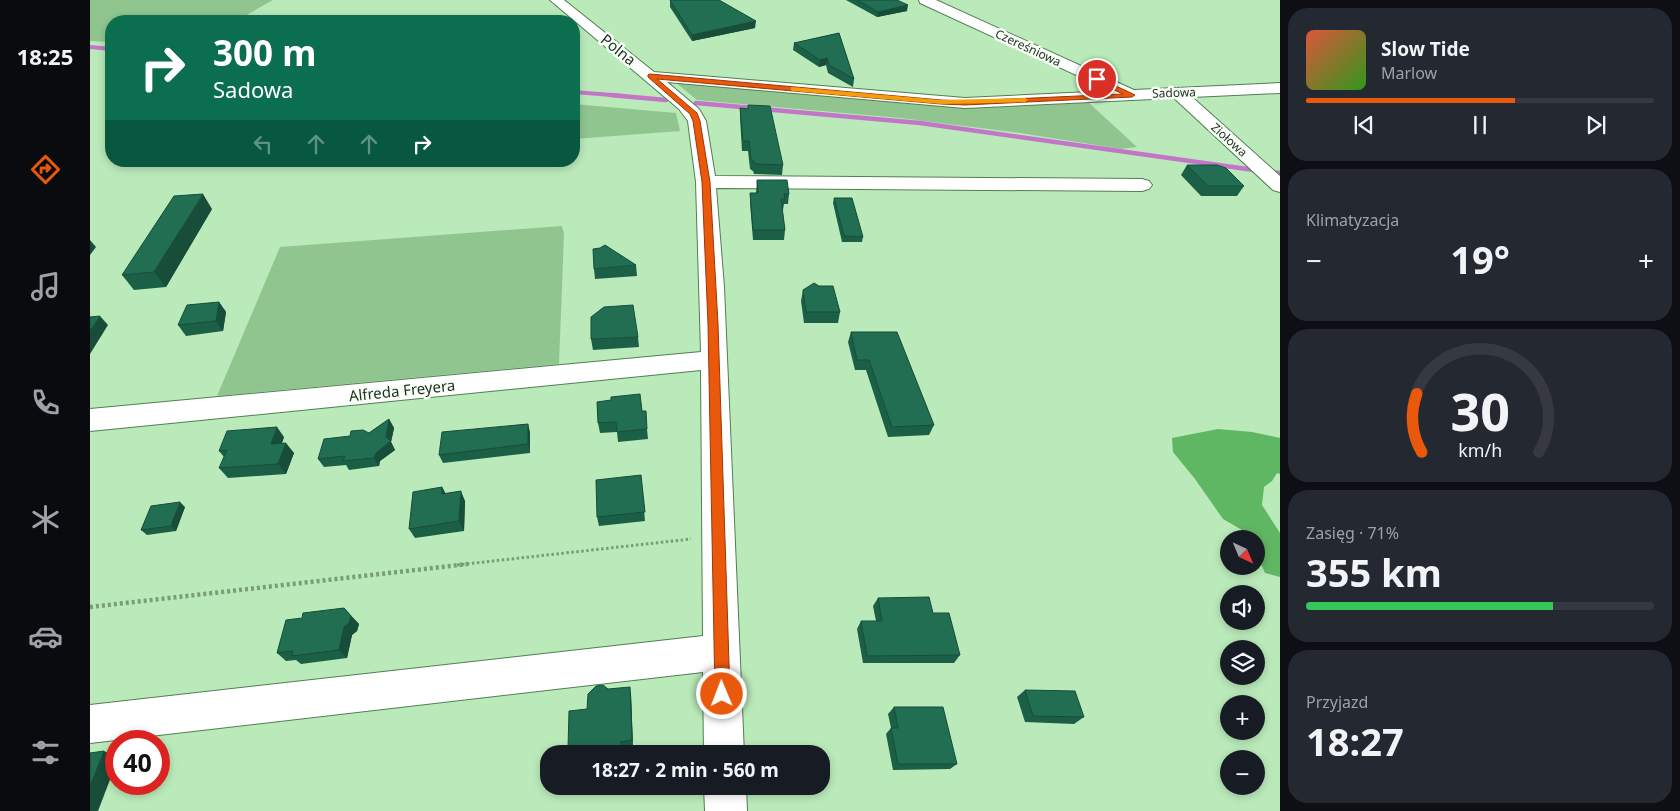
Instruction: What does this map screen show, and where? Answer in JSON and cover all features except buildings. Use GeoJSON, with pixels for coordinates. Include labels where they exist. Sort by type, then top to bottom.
{"type":"FeatureCollection","features":[{"type":"Feature","properties":{"kind":"street","name":"Polna"},"geometry":{"type":"LineString","coordinates":[[556,0],[575,15]]}},
{"type":"Feature","properties":{"kind":"street","name":"Czereśniowa"},"geometry":{"type":"LineString","coordinates":[[925,0],[1132,95]]}},
{"type":"Feature","properties":{"kind":"street","name":"Polna"},"geometry":{"type":"LineString","coordinates":[[580,19],[693,113],[697,121],[706,182],[714,360],[724,745]]}},
{"type":"Feature","properties":{"kind":"street","name":"Sadowa"},"geometry":{"type":"LineString","coordinates":[[650,76],[965,103],[1280,88]]}},
{"type":"Feature","properties":{"kind":"street","name":"Ziołowa"},"geometry":{"type":"LineString","coordinates":[[1178,93],[1280,186]]}},
{"type":"Feature","properties":{"kind":"street"},"geometry":{"type":"LineString","coordinates":[[706,182],[1142,185]]}},
{"type":"Feature","properties":{"kind":"street","name":"Alfreda Freyera"},"geometry":{"type":"LineString","coordinates":[[90,420],[714,360]]}},
{"type":"Feature","properties":{"kind":"street"},"geometry":{"type":"LineString","coordinates":[[90,724],[722,652]]}},
{"type":"Feature","properties":{"kind":"street"},"geometry":{"type":"LineString","coordinates":[[725,795],[726,811]]}},
{"type":"Feature","properties":{"kind":"path"},"geometry":{"type":"LineString","coordinates":[[90,607],[718,535]]}},
{"type":"Feature","properties":{"kind":"green space"},"geometry":{"type":"Polygon","coordinates":[[[90,0],[273,0],[247,15],[105,15],[105,42],[90,41],[90,0]]]}},
{"type":"Feature","properties":{"kind":"green space"},"geometry":{"type":"Polygon","coordinates":[[[675,82],[896,102],[1088,102],[1137,147],[1121,149],[1020,133],[900,118],[697,100],[675,82]]]}},
{"type":"Feature","properties":{"kind":"green space"},"geometry":{"type":"Polygon","coordinates":[[[580,105],[676,113],[680,131],[580,139],[580,105]]]}},
{"type":"Feature","properties":{"kind":"green space"},"geometry":{"type":"Polygon","coordinates":[[[562,226],[564,234],[559,364],[217,396],[280,247],[562,226]]]}},
{"type":"Feature","properties":{"kind":"green space"},"geometry":{"type":"Polygon","coordinates":[[[1218,429],[1252,432],[1280,438],[1280,474],[1277,473],[1272,481],[1264,487],[1262,505],[1280,533],[1280,577],[1265,573],[1265,530],[1242,530],[1223,519],[1173,452],[1172,438],[1218,429]]]}},
{"type":"Feature","properties":{"kind":"waterway"},"geometry":{"type":"LineString","coordinates":[[90,47],[105,48]]}},
{"type":"Feature","properties":{"kind":"waterway"},"geometry":{"type":"LineString","coordinates":[[580,92],[624,96]]}},
{"type":"Feature","properties":{"kind":"waterway"},"geometry":{"type":"LineString","coordinates":[[610,95],[666,100]]}},
{"type":"Feature","properties":{"kind":"waterway"},"geometry":{"type":"LineString","coordinates":[[696,103],[920,123],[1254,170]]}},
{"type":"Feature","properties":{"kind":"waterway"},"geometry":{"type":"LineString","coordinates":[[1272,172],[1280,173]]}},
{"type":"Feature","properties":{"kind":"slow traffic"},"geometry":{"type":"LineString","coordinates":[[793,89],[941,102],[965,103],[1025,100]]}},
{"type":"Feature","properties":{"kind":"route"},"geometry":{"type":"LineString","coordinates":[[722,694],[712,287],[706,182],[697,121],[693,113],[650,76],[965,103],[1132,95],[1097,79]]}}]}
